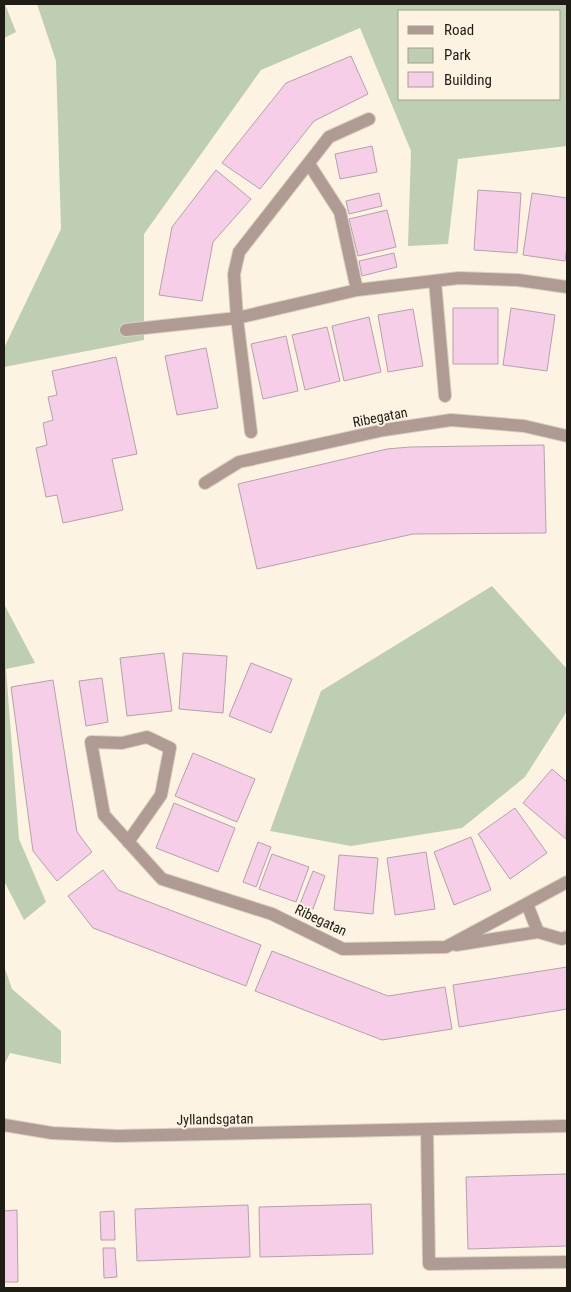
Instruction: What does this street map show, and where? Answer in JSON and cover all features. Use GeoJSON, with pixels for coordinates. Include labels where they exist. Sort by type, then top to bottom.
{"type":"FeatureCollection","features":[{"type":"Feature","properties":{"kind":"street"},"geometry":{"type":"LineString","coordinates":[[251,432],[237,318],[234,274],[239,252],[329,137],[368,118]]}},
{"type":"Feature","properties":{"kind":"street"},"geometry":{"type":"LineString","coordinates":[[309,164],[340,212],[357,290]]}},
{"type":"Feature","properties":{"kind":"street"},"geometry":{"type":"LineString","coordinates":[[126,330],[237,318],[357,290],[459,278],[518,280],[567,288]]}},
{"type":"Feature","properties":{"kind":"street"},"geometry":{"type":"LineString","coordinates":[[435,281],[445,396]]}},
{"type":"Feature","properties":{"kind":"street","name":"Ribegatan"},"geometry":{"type":"LineString","coordinates":[[205,483],[239,462],[384,430],[451,420],[524,426],[567,436]]}},
{"type":"Feature","properties":{"kind":"street","name":"Ribegatan"},"geometry":{"type":"LineString","coordinates":[[128,842],[161,795],[170,748],[147,737],[122,743],[91,742],[104,815],[128,842],[162,879],[272,914],[343,948],[446,947],[567,882]]}},
{"type":"Feature","properties":{"kind":"street"},"geometry":{"type":"LineString","coordinates":[[527,904],[538,932]]}},
{"type":"Feature","properties":{"kind":"street"},"geometry":{"type":"LineString","coordinates":[[446,947],[538,932],[562,939],[567,937]]}},
{"type":"Feature","properties":{"kind":"street","name":"Jyllandsgatan"},"geometry":{"type":"LineString","coordinates":[[4,1125],[52,1132],[117,1136],[567,1126]]}},
{"type":"Feature","properties":{"kind":"street"},"geometry":{"type":"LineString","coordinates":[[427,1130],[429,1264],[567,1262]]}},
{"type":"Feature","properties":{"kind":"green space"},"geometry":{"type":"Polygon","coordinates":[[[4,4],[16,32],[4,38],[4,4]]]}},
{"type":"Feature","properties":{"kind":"green space"},"geometry":{"type":"Polygon","coordinates":[[[37,4],[567,4],[567,146],[458,159],[448,244],[408,246],[411,151],[360,28],[261,70],[144,234],[144,340],[4,367],[4,348],[61,229],[56,61],[37,4]]]}},
{"type":"Feature","properties":{"kind":"green space"},"geometry":{"type":"Polygon","coordinates":[[[492,586],[567,669],[567,711],[525,777],[462,828],[351,846],[270,831],[321,691],[492,586]]]}},
{"type":"Feature","properties":{"kind":"green space"},"geometry":{"type":"Polygon","coordinates":[[[4,604],[35,663],[6,669],[19,839],[46,902],[24,920],[4,881],[4,604]]]}},
{"type":"Feature","properties":{"kind":"green space"},"geometry":{"type":"Polygon","coordinates":[[[4,966],[12,989],[61,1031],[61,1064],[10,1053],[4,1065],[4,966]]]}},
{"type":"Feature","properties":{"kind":"building"},"geometry":{"type":"Polygon","coordinates":[[[351,56],[368,94],[314,121],[260,189],[222,163],[286,83],[351,56]]]}},
{"type":"Feature","properties":{"kind":"building"},"geometry":{"type":"Polygon","coordinates":[[[372,146],[377,172],[340,179],[335,154],[372,146]]]}},
{"type":"Feature","properties":{"kind":"building"},"geometry":{"type":"Polygon","coordinates":[[[216,170],[251,199],[213,242],[202,301],[159,295],[172,227],[216,170]]]}},
{"type":"Feature","properties":{"kind":"building"},"geometry":{"type":"Polygon","coordinates":[[[478,190],[521,193],[517,253],[474,250],[478,190]]]}},
{"type":"Feature","properties":{"kind":"building"},"geometry":{"type":"Polygon","coordinates":[[[379,193],[382,206],[349,214],[346,201],[379,193]]]}},
{"type":"Feature","properties":{"kind":"building"},"geometry":{"type":"Polygon","coordinates":[[[532,193],[567,198],[567,246],[565,261],[523,255],[532,193]]]}},
{"type":"Feature","properties":{"kind":"building"},"geometry":{"type":"Polygon","coordinates":[[[387,210],[396,247],[358,256],[349,219],[387,210]]]}},
{"type":"Feature","properties":{"kind":"building"},"geometry":{"type":"Polygon","coordinates":[[[394,253],[397,267],[362,276],[359,261],[394,253]]]}},
{"type":"Feature","properties":{"kind":"building"},"geometry":{"type":"Polygon","coordinates":[[[453,308],[498,308],[498,364],[453,364],[453,308]]]}},
{"type":"Feature","properties":{"kind":"building"},"geometry":{"type":"Polygon","coordinates":[[[511,308],[555,315],[547,371],[503,365],[511,308]]]}},
{"type":"Feature","properties":{"kind":"building"},"geometry":{"type":"Polygon","coordinates":[[[413,309],[423,366],[388,372],[378,315],[413,309]]]}},
{"type":"Feature","properties":{"kind":"building"},"geometry":{"type":"Polygon","coordinates":[[[369,317],[381,372],[344,381],[332,326],[369,317]]]}},
{"type":"Feature","properties":{"kind":"building"},"geometry":{"type":"Polygon","coordinates":[[[327,327],[340,381],[305,390],[292,335],[327,327]]]}},
{"type":"Feature","properties":{"kind":"building"},"geometry":{"type":"Polygon","coordinates":[[[286,336],[298,391],[263,399],[251,344],[286,336]]]}},
{"type":"Feature","properties":{"kind":"building"},"geometry":{"type":"Polygon","coordinates":[[[206,348],[218,408],[177,415],[165,356],[206,348]]]}},
{"type":"Feature","properties":{"kind":"building"},"geometry":{"type":"Polygon","coordinates":[[[116,357],[137,454],[112,459],[123,510],[63,523],[57,495],[46,497],[36,448],[47,445],[43,423],[53,420],[48,397],[57,395],[52,371],[116,357]]]}},
{"type":"Feature","properties":{"kind":"building"},"geometry":{"type":"Polygon","coordinates":[[[544,445],[546,533],[413,534],[257,569],[238,484],[387,449],[544,445]]]}},
{"type":"Feature","properties":{"kind":"building"},"geometry":{"type":"Polygon","coordinates":[[[164,653],[172,711],[127,716],[120,658],[164,653]]]}},
{"type":"Feature","properties":{"kind":"building"},"geometry":{"type":"Polygon","coordinates":[[[183,653],[227,656],[223,713],[179,709],[183,653]]]}},
{"type":"Feature","properties":{"kind":"building"},"geometry":{"type":"Polygon","coordinates":[[[251,663],[292,679],[271,733],[229,716],[251,663]]]}},
{"type":"Feature","properties":{"kind":"building"},"geometry":{"type":"Polygon","coordinates":[[[102,678],[108,722],[86,726],[79,681],[102,678]]]}},
{"type":"Feature","properties":{"kind":"building"},"geometry":{"type":"Polygon","coordinates":[[[53,680],[77,832],[92,852],[57,881],[33,851],[11,687],[53,680]]]}},
{"type":"Feature","properties":{"kind":"building"},"geometry":{"type":"Polygon","coordinates":[[[193,753],[255,779],[237,822],[175,796],[193,753]]]}},
{"type":"Feature","properties":{"kind":"building"},"geometry":{"type":"Polygon","coordinates":[[[552,769],[567,782],[566,839],[523,803],[552,769]]]}},
{"type":"Feature","properties":{"kind":"building"},"geometry":{"type":"Polygon","coordinates":[[[174,803],[235,828],[218,872],[156,848],[174,803]]]}},
{"type":"Feature","properties":{"kind":"building"},"geometry":{"type":"Polygon","coordinates":[[[515,808],[547,853],[510,879],[478,834],[515,808]]]}},
{"type":"Feature","properties":{"kind":"building"},"geometry":{"type":"Polygon","coordinates":[[[471,837],[491,890],[454,905],[434,852],[471,837]]]}},
{"type":"Feature","properties":{"kind":"building"},"geometry":{"type":"Polygon","coordinates":[[[258,842],[271,847],[256,887],[243,882],[258,842]]]}},
{"type":"Feature","properties":{"kind":"building"},"geometry":{"type":"Polygon","coordinates":[[[426,852],[435,909],[395,915],[387,858],[426,852]]]}},
{"type":"Feature","properties":{"kind":"building"},"geometry":{"type":"Polygon","coordinates":[[[272,854],[309,867],[296,902],[259,889],[272,854]]]}},
{"type":"Feature","properties":{"kind":"building"},"geometry":{"type":"Polygon","coordinates":[[[339,855],[378,858],[373,914],[334,910],[339,855]]]}},
{"type":"Feature","properties":{"kind":"building"},"geometry":{"type":"Polygon","coordinates":[[[103,870],[118,890],[261,945],[246,986],[93,928],[68,896],[103,870]]]}},
{"type":"Feature","properties":{"kind":"building"},"geometry":{"type":"Polygon","coordinates":[[[313,871],[325,876],[313,909],[300,904],[313,871]]]}},
{"type":"Feature","properties":{"kind":"building"},"geometry":{"type":"Polygon","coordinates":[[[272,951],[388,996],[445,987],[452,1029],[382,1040],[255,991],[272,951]]]}},
{"type":"Feature","properties":{"kind":"building"},"geometry":{"type":"Polygon","coordinates":[[[567,967],[567,1009],[459,1027],[453,985],[567,967]]]}},
{"type":"Feature","properties":{"kind":"building"},"geometry":{"type":"Polygon","coordinates":[[[567,1174],[567,1246],[468,1249],[466,1177],[567,1174]]]}},
{"type":"Feature","properties":{"kind":"building"},"geometry":{"type":"Polygon","coordinates":[[[371,1204],[373,1254],[260,1257],[259,1207],[371,1204]]]}},
{"type":"Feature","properties":{"kind":"building"},"geometry":{"type":"Polygon","coordinates":[[[248,1205],[250,1257],[137,1261],[135,1209],[248,1205]]]}},
{"type":"Feature","properties":{"kind":"building"},"geometry":{"type":"Polygon","coordinates":[[[17,1210],[18,1282],[4,1282],[4,1211],[17,1210]]]}},
{"type":"Feature","properties":{"kind":"building"},"geometry":{"type":"Polygon","coordinates":[[[114,1211],[115,1240],[101,1240],[100,1212],[114,1211]]]}},
{"type":"Feature","properties":{"kind":"building"},"geometry":{"type":"Polygon","coordinates":[[[103,1248],[115,1248],[117,1277],[104,1278],[103,1248]]]}}]}
